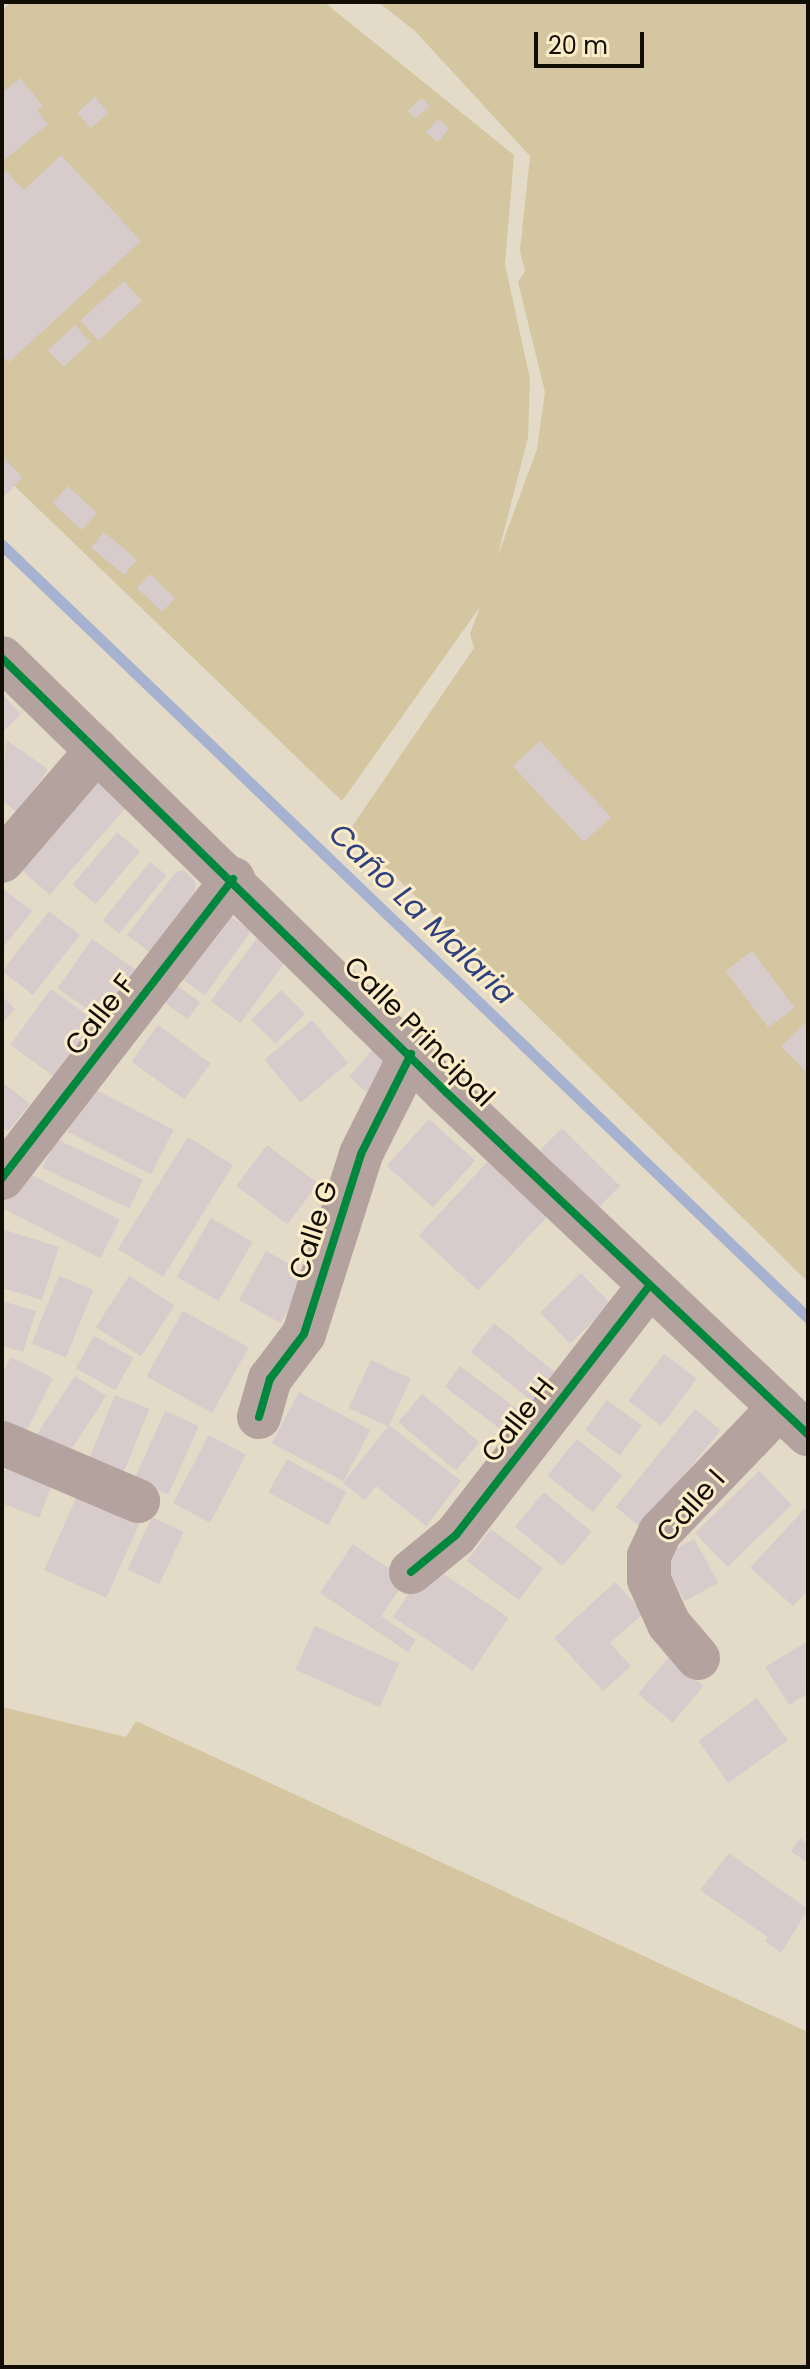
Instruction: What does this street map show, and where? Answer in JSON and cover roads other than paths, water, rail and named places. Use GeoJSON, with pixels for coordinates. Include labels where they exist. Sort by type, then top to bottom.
{"type":"FeatureCollection","features":[{"type":"Feature","properties":{"kind":"street","name":"Calle Principal"},"geometry":{"type":"LineString","coordinates":[[2,658],[649,1286],[794,1420]]}},
{"type":"Feature","properties":{"kind":"street"},"geometry":{"type":"LineString","coordinates":[[2,861],[97,750]]}},
{"type":"Feature","properties":{"kind":"street","name":"Calle F"},"geometry":{"type":"LineString","coordinates":[[2,1178],[233,879]]}},
{"type":"Feature","properties":{"kind":"street","name":"Calle G"},"geometry":{"type":"LineString","coordinates":[[259,1417],[270,1379],[304,1334],[361,1154],[411,1054]]}},
{"type":"Feature","properties":{"kind":"street","name":"Calle H"},"geometry":{"type":"LineString","coordinates":[[411,1572],[456,1535],[649,1286]]}},
{"type":"Feature","properties":{"kind":"street","name":"Calle I"},"geometry":{"type":"LineString","coordinates":[[698,1658],[669,1624],[649,1580],[649,1556],[660,1532],[794,1420]]}},
{"type":"Feature","properties":{"kind":"street"},"geometry":{"type":"LineString","coordinates":[[2,1443],[138,1501]]}},
{"type":"Feature","properties":{"kind":"waterway","name":"Caño La Malaria"},"geometry":{"type":"LineString","coordinates":[[2,545],[808,1318]]}}]}
